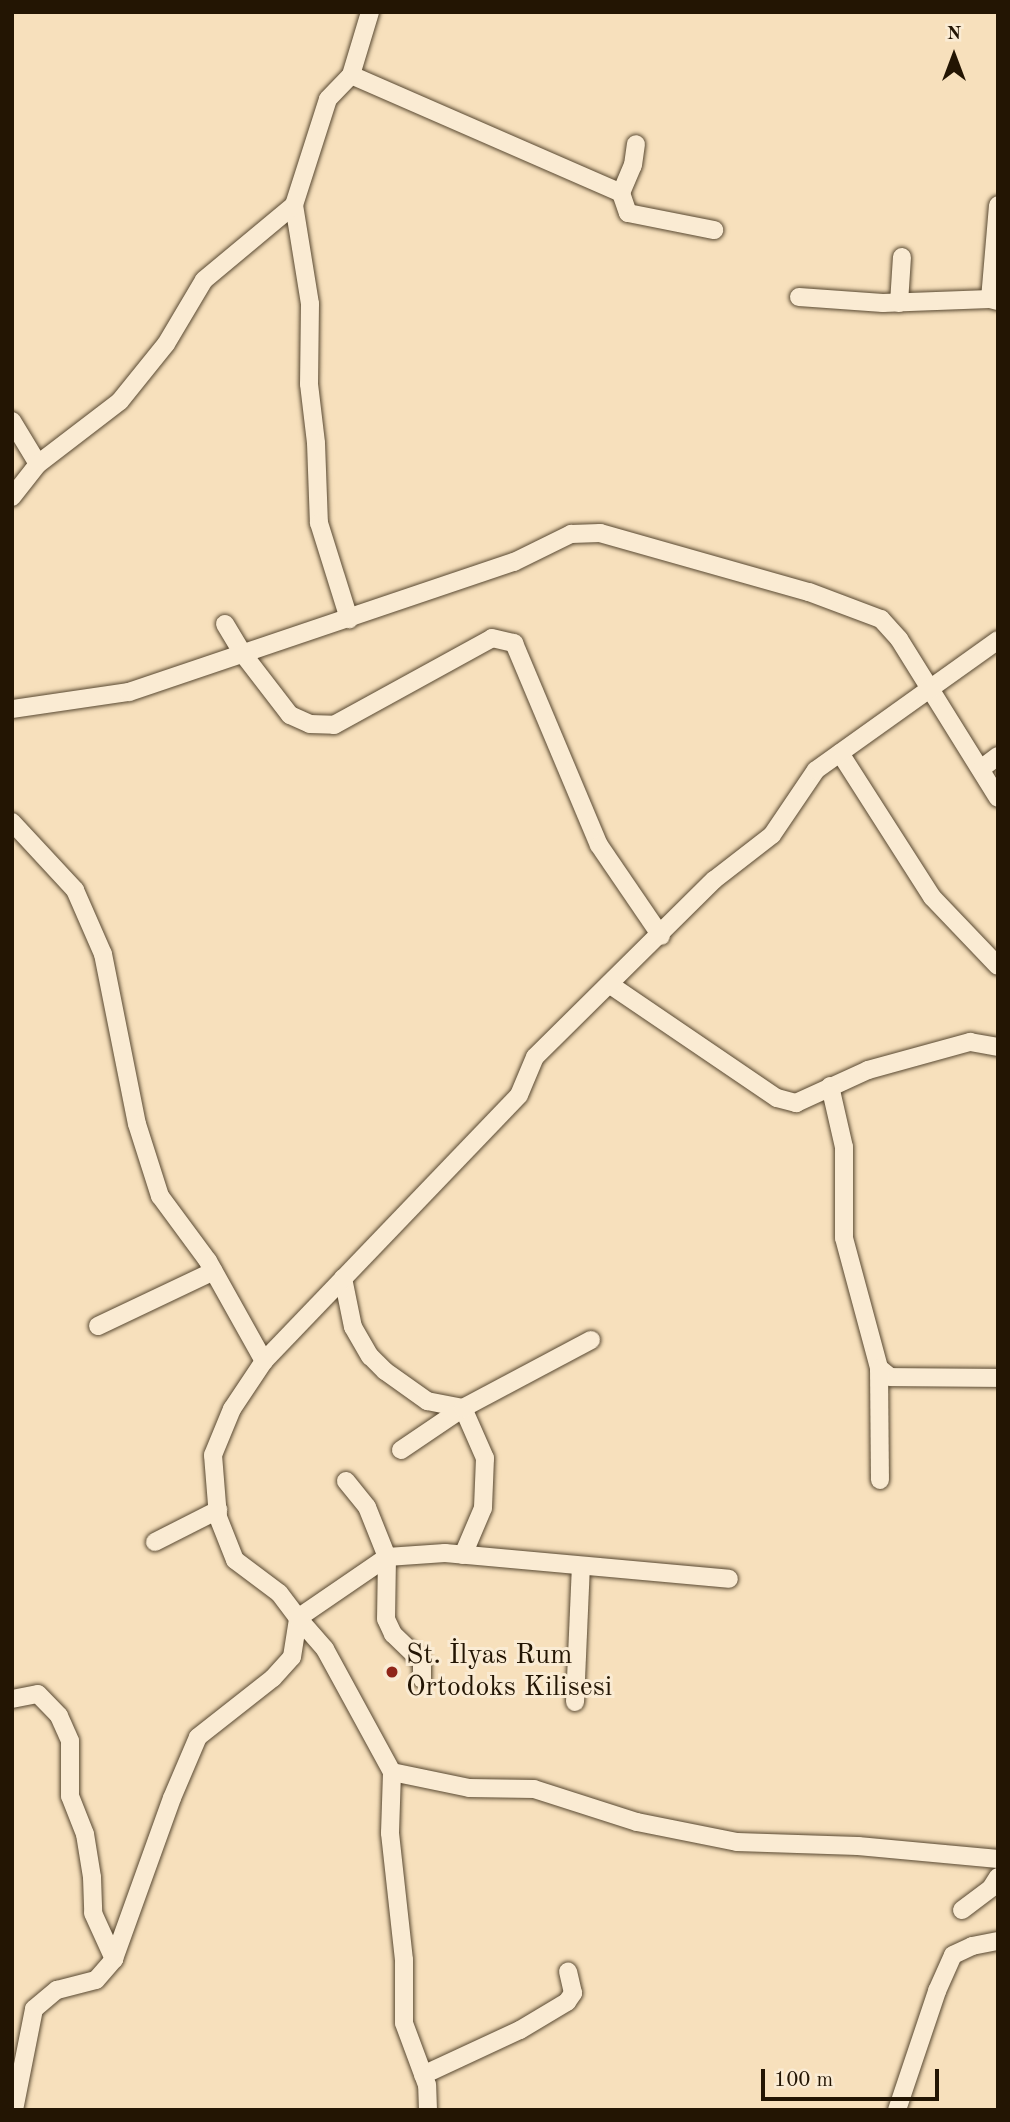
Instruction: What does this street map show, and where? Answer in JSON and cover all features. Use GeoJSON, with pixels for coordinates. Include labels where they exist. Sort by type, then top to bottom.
{"type":"FeatureCollection","features":[{"type":"Feature","properties":{"kind":"street"},"geometry":{"type":"LineString","coordinates":[[349,619],[318,523],[316,443],[309,384],[310,304],[295,205],[328,99],[351,75],[370,12]]}},
{"type":"Feature","properties":{"kind":"street"},"geometry":{"type":"LineString","coordinates":[[351,75],[621,193]]}},
{"type":"Feature","properties":{"kind":"street"},"geometry":{"type":"LineString","coordinates":[[636,144],[633,165],[621,193],[628,213],[714,230]]}},
{"type":"Feature","properties":{"kind":"street"},"geometry":{"type":"LineString","coordinates":[[12,497],[38,464],[120,401],[166,344],[204,280],[295,205]]}},
{"type":"Feature","properties":{"kind":"street"},"geometry":{"type":"LineString","coordinates":[[799,297],[900,303],[994,300],[998,205]]}},
{"type":"Feature","properties":{"kind":"street"},"geometry":{"type":"LineString","coordinates":[[900,303],[902,257]]}},
{"type":"Feature","properties":{"kind":"street"},"geometry":{"type":"LineString","coordinates":[[12,421],[38,464]]}},
{"type":"Feature","properties":{"kind":"street"},"geometry":{"type":"LineString","coordinates":[[12,709],[129,692],[514,562],[571,534],[600,533],[809,592],[881,620],[899,639],[982,768],[998,798]]}},
{"type":"Feature","properties":{"kind":"street"},"geometry":{"type":"LineString","coordinates":[[225,624],[243,654],[290,715],[310,724],[334,725],[492,638],[514,643],[599,845],[661,936]]}},
{"type":"Feature","properties":{"kind":"street"},"geometry":{"type":"LineString","coordinates":[[428,2110],[427,2085],[404,2023],[404,1960],[390,1833],[391,1772],[325,1648],[279,1593],[235,1560],[218,1510],[213,1455],[232,1409],[264,1361],[519,1095],[535,1057],[661,936],[714,880],[772,835],[816,770],[998,640]]}},
{"type":"Feature","properties":{"kind":"street"},"geometry":{"type":"LineString","coordinates":[[840,753],[933,897],[998,966]]}},
{"type":"Feature","properties":{"kind":"street"},"geometry":{"type":"LineString","coordinates":[[982,768],[998,756]]}},
{"type":"Feature","properties":{"kind":"street"},"geometry":{"type":"LineString","coordinates":[[12,822],[75,890],[103,954],[137,1124],[160,1196],[214,1271],[264,1361]]}},
{"type":"Feature","properties":{"kind":"street"},"geometry":{"type":"LineString","coordinates":[[609,984],[777,1098],[796,1103],[868,1070],[970,1042],[998,1047]]}},
{"type":"Feature","properties":{"kind":"street"},"geometry":{"type":"LineString","coordinates":[[830,1086],[844,1147],[844,1238],[879,1368],[880,1480]]}},
{"type":"Feature","properties":{"kind":"street"},"geometry":{"type":"LineString","coordinates":[[98,1326],[214,1271]]}},
{"type":"Feature","properties":{"kind":"street"},"geometry":{"type":"LineString","coordinates":[[343,1278],[353,1327],[370,1356],[385,1371],[427,1401],[463,1408]]}},
{"type":"Feature","properties":{"kind":"street"},"geometry":{"type":"LineString","coordinates":[[401,1450],[463,1408],[591,1340]]}},
{"type":"Feature","properties":{"kind":"street"},"geometry":{"type":"LineString","coordinates":[[879,1368],[890,1377],[998,1378]]}},
{"type":"Feature","properties":{"kind":"street"},"geometry":{"type":"LineString","coordinates":[[463,1408],[485,1458],[483,1508],[463,1555]]}},
{"type":"Feature","properties":{"kind":"street"},"geometry":{"type":"LineString","coordinates":[[346,1481],[366,1507],[387,1557],[386,1619],[393,1634],[422,1662],[422,1679]]}},
{"type":"Feature","properties":{"kind":"street"},"geometry":{"type":"LineString","coordinates":[[155,1542],[218,1510]]}},
{"type":"Feature","properties":{"kind":"street"},"geometry":{"type":"LineString","coordinates":[[14,2110],[34,2009],[57,1990],[96,1980],[114,1959],[167,1810],[198,1737],[273,1678],[292,1657],[298,1618],[387,1557],[463,1555],[729,1579]]}},
{"type":"Feature","properties":{"kind":"street"},"geometry":{"type":"LineString","coordinates":[[575,1702],[581,1567]]}},
{"type":"Feature","properties":{"kind":"street"},"geometry":{"type":"LineString","coordinates":[[12,1699],[38,1694],[59,1716],[70,1741],[70,1796],[85,1834],[92,1877],[93,1913],[114,1959]]}},
{"type":"Feature","properties":{"kind":"street"},"geometry":{"type":"LineString","coordinates":[[391,1772],[469,1788],[534,1789],[637,1822],[737,1842],[858,1846],[998,1859]]}},
{"type":"Feature","properties":{"kind":"street"},"geometry":{"type":"LineString","coordinates":[[962,1910],[991,1888],[998,1877]]}},
{"type":"Feature","properties":{"kind":"street"},"geometry":{"type":"LineString","coordinates":[[897,2110],[932,2003],[953,1955],[972,1946],[998,1941]]}},
{"type":"Feature","properties":{"kind":"street"},"geometry":{"type":"LineString","coordinates":[[423,2075],[520,2030],[567,2002],[573,1993],[568,1972]]}},
{"type":"Feature","properties":{"kind":"place","name":"St. İlyas Rum Ortodoks Kilisesi"},"geometry":{"type":"Point","coordinates":[392,1672]}}]}
